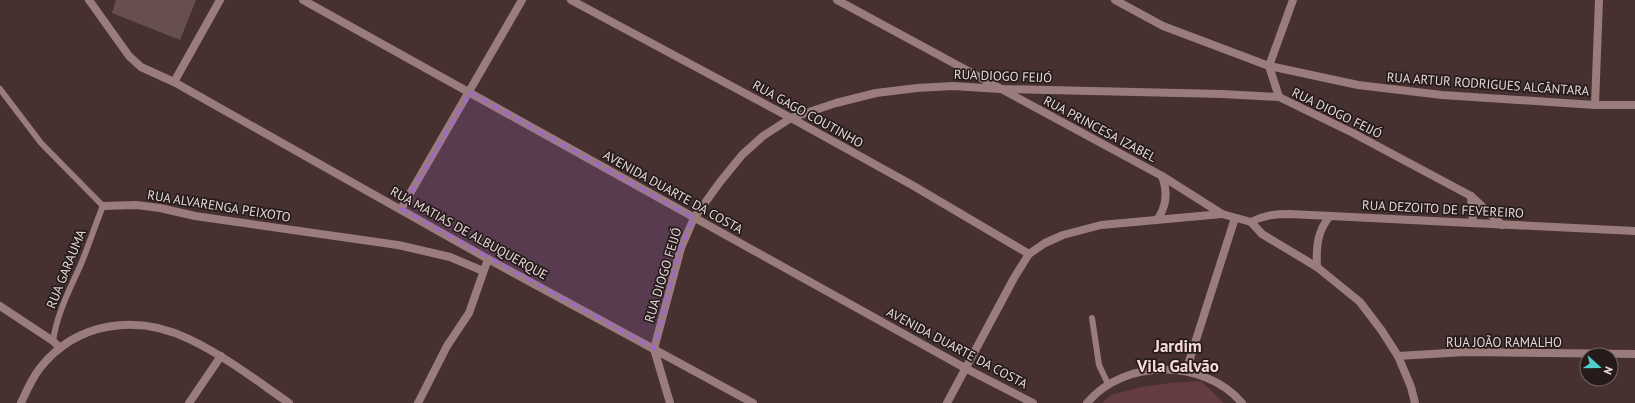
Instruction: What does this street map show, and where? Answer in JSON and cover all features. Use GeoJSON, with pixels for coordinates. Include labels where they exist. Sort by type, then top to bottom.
{"type":"FeatureCollection","features":[{"type":"Feature","properties":{"kind":"street","name":"RUA MATIAS DE ALBUQUERQUE"},"geometry":{"type":"LineString","coordinates":[[89,0],[114,38],[129,56],[141,67],[174,82],[488,259],[753,403]]}},
{"type":"Feature","properties":{"kind":"street"},"geometry":{"type":"LineString","coordinates":[[174,82],[220,0]]}},
{"type":"Feature","properties":{"kind":"street","name":"AVENIDA DUARTE DA COSTA"},"geometry":{"type":"LineString","coordinates":[[303,0],[965,368],[1033,403]]}},
{"type":"Feature","properties":{"kind":"street"},"geometry":{"type":"LineString","coordinates":[[401,209],[522,0]]}},
{"type":"Feature","properties":{"kind":"street","name":"RUA GAGO COUTINHO"},"geometry":{"type":"LineString","coordinates":[[571,0],[791,118],[912,185],[1030,254]]}},
{"type":"Feature","properties":{"kind":"street","name":"RUA PRINCESA IZABEL"},"geometry":{"type":"LineString","coordinates":[[837,0],[1162,176],[1222,214],[1251,222]]}},
{"type":"Feature","properties":{"kind":"street","name":"RUA ARTUR RODRIGUES ALCÂNTARA"},"geometry":{"type":"LineString","coordinates":[[1115,0],[1163,26],[1269,66],[1358,85],[1442,95],[1594,105],[1635,105]]}},
{"type":"Feature","properties":{"kind":"street"},"geometry":{"type":"LineString","coordinates":[[1279,97],[1269,66],[1293,0]]}},
{"type":"Feature","properties":{"kind":"street"},"geometry":{"type":"LineString","coordinates":[[1594,105],[1599,0]]}},
{"type":"Feature","properties":{"kind":"street","name":"RUA DIOGO FEIJÓ"},"geometry":{"type":"LineString","coordinates":[[654,348],[681,248],[694,218],[742,155],[763,136],[791,118],[836,103],[876,93],[953,86],[1000,89],[1222,94],[1279,97],[1353,133],[1471,196],[1502,225]]}},
{"type":"Feature","properties":{"kind":"street","name":"RUA PRINCESA IZABEL"},"geometry":{"type":"LineString","coordinates":[[1157,220],[1164,207],[1166,199],[1166,187],[1162,176]]}},
{"type":"Feature","properties":{"kind":"street"},"geometry":{"type":"LineString","coordinates":[[1471,196],[1473,223]]}},
{"type":"Feature","properties":{"kind":"street","name":"RUA ALVARENGA PEIXOTO"},"geometry":{"type":"LineString","coordinates":[[103,206],[123,205],[160,208],[195,216],[398,245],[450,257],[483,271]]}},
{"type":"Feature","properties":{"kind":"street"},"geometry":{"type":"LineString","coordinates":[[946,403],[1000,303],[1030,254],[1063,235],[1101,225],[1222,214]]}},
{"type":"Feature","properties":{"kind":"street","name":"RUA DEZOITO DE FEVEREIRO"},"geometry":{"type":"LineString","coordinates":[[1251,222],[1261,216],[1273,214],[1635,231]]}},
{"type":"Feature","properties":{"kind":"street"},"geometry":{"type":"LineString","coordinates":[[1317,268],[1316,254],[1318,240],[1323,227],[1330,216]]}},
{"type":"Feature","properties":{"kind":"street"},"geometry":{"type":"LineString","coordinates":[[1186,371],[1234,218]]}},
{"type":"Feature","properties":{"kind":"street"},"geometry":{"type":"LineString","coordinates":[[1251,222],[1262,234],[1317,268],[1360,302],[1382,330],[1398,356],[1411,386],[1415,403]]}},
{"type":"Feature","properties":{"kind":"street"},"geometry":{"type":"LineString","coordinates":[[418,403],[447,346],[469,313],[488,259]]}},
{"type":"Feature","properties":{"kind":"street"},"geometry":{"type":"LineString","coordinates":[[0,306],[60,348]]}},
{"type":"Feature","properties":{"kind":"street"},"geometry":{"type":"LineString","coordinates":[[21,403],[40,368],[60,348],[83,334],[102,327],[123,324],[157,328],[188,338],[221,356],[290,403]]}},
{"type":"Feature","properties":{"kind":"street"},"geometry":{"type":"LineString","coordinates":[[654,348],[670,403]]}},
{"type":"Feature","properties":{"kind":"street","name":"RUA JOÃO RAMALHO"},"geometry":{"type":"LineString","coordinates":[[1398,356],[1465,352],[1635,354]]}},
{"type":"Feature","properties":{"kind":"street"},"geometry":{"type":"LineString","coordinates":[[189,403],[221,356]]}},
{"type":"Feature","properties":{"kind":"street"},"geometry":{"type":"LineString","coordinates":[[1086,403],[1108,384],[1120,378],[1153,370],[1186,371],[1213,380],[1236,396],[1242,403]]}},
{"type":"Feature","properties":{"kind":"lane"},"geometry":{"type":"LineString","coordinates":[[0,88],[41,143],[103,206]]}},
{"type":"Feature","properties":{"kind":"lane","name":"RUA GARAUMA"},"geometry":{"type":"LineString","coordinates":[[52,341],[55,327],[66,295],[81,263],[103,206]]}},
{"type":"Feature","properties":{"kind":"lane"},"geometry":{"type":"LineString","coordinates":[[1092,318],[1099,365],[1108,384]]}},
{"type":"Feature","properties":{"kind":"highlighted area"},"geometry":{"type":"Polygon","coordinates":[[[470,92],[694,218],[681,248],[654,349],[401,209],[470,92]]]}},
{"type":"Feature","properties":{"kind":"shaded area"},"geometry":{"type":"Polygon","coordinates":[[[1201,381],[1224,403],[1102,403],[1111,395],[1141,387],[1201,381]]]}},
{"type":"Feature","properties":{"kind":"building"},"geometry":{"type":"Polygon","coordinates":[[[116,0],[196,0],[180,40],[112,13],[116,0]]]}},
{"type":"Feature","properties":{"kind":"district","name":"Jardim Vila Galvão"},"geometry":{"type":"Point","coordinates":[1178,356]}}]}
